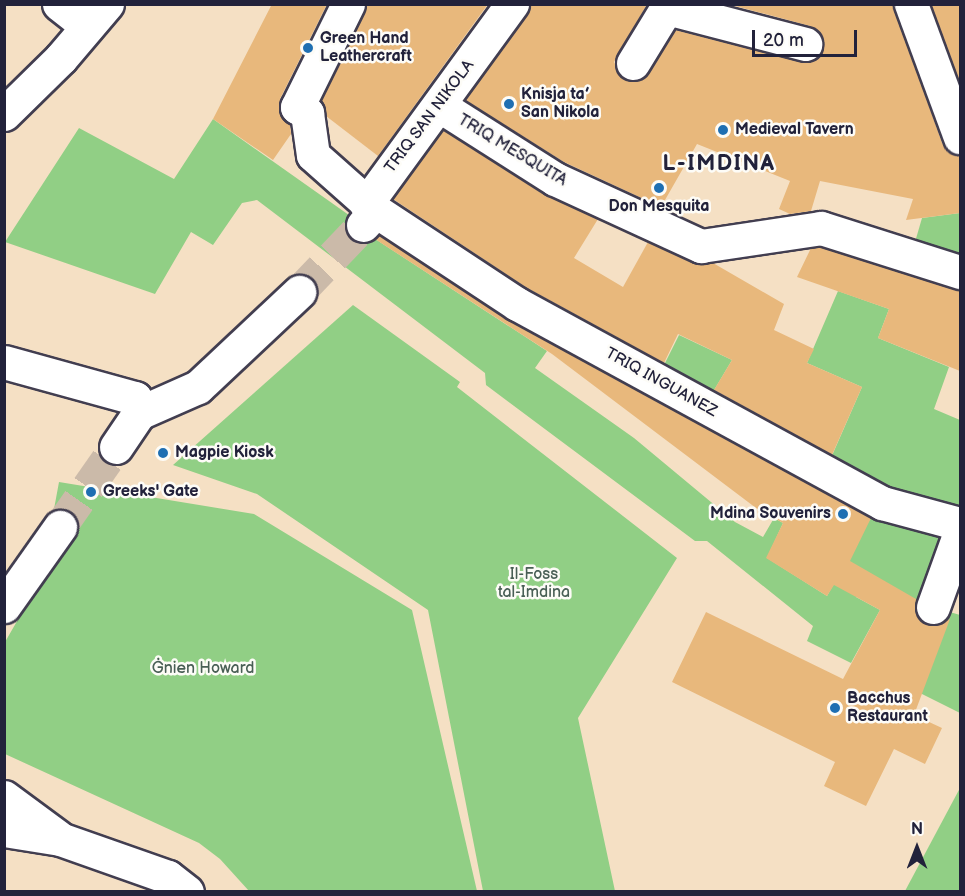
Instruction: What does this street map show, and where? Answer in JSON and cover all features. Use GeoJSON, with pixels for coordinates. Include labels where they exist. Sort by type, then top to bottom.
{"type":"FeatureCollection","features":[{"type":"Feature","properties":{"kind":"street"},"geometry":{"type":"LineString","coordinates":[[4,114],[61,58],[97,15],[59,4]]}},
{"type":"Feature","properties":{"kind":"street","name":"TRIQ INGUANEZ"},"geometry":{"type":"LineString","coordinates":[[348,4],[297,107],[307,113],[313,155],[368,213],[517,304],[882,503],[960,524]]}},
{"type":"Feature","properties":{"kind":"street","name":"TRIQ SAN NIKOLA"},"geometry":{"type":"LineString","coordinates":[[368,213],[512,4]]}},
{"type":"Feature","properties":{"kind":"street"},"geometry":{"type":"LineString","coordinates":[[911,4],[960,137]]}},
{"type":"Feature","properties":{"kind":"street"},"geometry":{"type":"LineString","coordinates":[[633,63],[668,6],[805,44]]}},
{"type":"Feature","properties":{"kind":"street","name":"TRIQ MESQUITA"},"geometry":{"type":"LineString","coordinates":[[440,106],[555,179],[700,246],[821,228],[960,272]]}},
{"type":"Feature","properties":{"kind":"street"},"geometry":{"type":"LineString","coordinates":[[116,447],[139,413],[198,387],[299,292]]}},
{"type":"Feature","properties":{"kind":"street"},"geometry":{"type":"LineString","coordinates":[[4,362],[128,394],[139,405],[139,413]]}},
{"type":"Feature","properties":{"kind":"street"},"geometry":{"type":"LineString","coordinates":[[4,606],[60,527]]}},
{"type":"Feature","properties":{"kind":"street"},"geometry":{"type":"LineString","coordinates":[[933,607],[960,532]]}},
{"type":"Feature","properties":{"kind":"street"},"geometry":{"type":"LineString","coordinates":[[4,796],[60,839]]}},
{"type":"Feature","properties":{"kind":"street"},"geometry":{"type":"LineString","coordinates":[[4,830],[60,839],[168,877],[188,891]]}},
{"type":"Feature","properties":{"kind":"green space"},"geometry":{"type":"Polygon","coordinates":[[[213,119],[363,225],[366,233],[547,351],[535,368],[634,438],[735,522],[763,537],[774,518],[783,523],[767,558],[827,596],[875,510],[950,531],[933,607],[960,615],[960,713],[922,694],[867,572],[856,597],[880,610],[851,663],[807,641],[813,626],[707,541],[695,541],[486,385],[485,373],[257,200],[242,203],[213,245],[191,232],[155,294],[5,242],[79,128],[174,179],[213,119]]]}},
{"type":"Feature","properties":{"kind":"green space"},"geometry":{"type":"Polygon","coordinates":[[[960,213],[960,265],[913,249],[922,218],[960,213]]]}},
{"type":"Feature","properties":{"kind":"green space"},"geometry":{"type":"Polygon","coordinates":[[[838,291],[889,309],[878,338],[949,367],[934,409],[960,420],[960,515],[827,467],[862,387],[807,363],[838,291]]]}},
{"type":"Feature","properties":{"kind":"green space","name":"Il-Foss tal-Imdina"},"geometry":{"type":"Polygon","coordinates":[[[353,305],[460,382],[457,387],[677,558],[578,718],[615,891],[483,891],[428,610],[257,494],[173,465],[353,305]]]}},
{"type":"Feature","properties":{"kind":"green space"},"geometry":{"type":"Polygon","coordinates":[[[679,335],[732,360],[707,402],[659,375],[679,335]]]}},
{"type":"Feature","properties":{"kind":"green space","name":"Ġnien Howard"},"geometry":{"type":"Polygon","coordinates":[[[59,482],[254,514],[412,610],[477,891],[249,891],[220,859],[199,843],[5,754],[5,642],[68,533],[52,520],[59,482]]]}},
{"type":"Feature","properties":{"kind":"green space"},"geometry":{"type":"Polygon","coordinates":[[[960,788],[960,891],[905,891],[960,788]]]}},
{"type":"Feature","properties":{"kind":"building"},"geometry":{"type":"Polygon","coordinates":[[[272,4],[327,4],[280,99],[281,116],[290,124],[291,134],[273,160],[213,119],[272,4]]]}},
{"type":"Feature","properties":{"kind":"building"},"geometry":{"type":"Polygon","coordinates":[[[366,4],[488,4],[378,156],[326,116],[321,101],[366,4]]]}},
{"type":"Feature","properties":{"kind":"building"},"geometry":{"type":"Polygon","coordinates":[[[530,4],[647,4],[614,62],[623,79],[633,82],[649,73],[675,30],[800,62],[811,62],[823,49],[823,38],[810,26],[728,4],[893,4],[942,143],[948,152],[960,155],[960,213],[906,220],[913,199],[820,181],[811,211],[790,214],[779,209],[790,181],[697,144],[661,207],[564,162],[465,100],[527,15],[530,4]]]}},
{"type":"Feature","properties":{"kind":"building"},"geometry":{"type":"Polygon","coordinates":[[[931,4],[960,4],[960,84],[931,4]]]}},
{"type":"Feature","properties":{"kind":"building"},"geometry":{"type":"Polygon","coordinates":[[[443,130],[545,195],[598,219],[574,258],[623,287],[648,242],[693,263],[713,263],[784,304],[774,330],[814,349],[807,363],[862,387],[832,455],[714,390],[732,360],[678,334],[664,363],[527,288],[393,199],[443,130]]]}},
{"type":"Feature","properties":{"kind":"building"},"geometry":{"type":"Polygon","coordinates":[[[379,235],[508,320],[871,518],[850,561],[916,599],[915,611],[926,624],[937,625],[950,619],[914,715],[942,728],[925,764],[894,749],[866,806],[824,786],[835,762],[672,682],[706,612],[843,679],[880,610],[834,585],[827,596],[766,558],[783,523],[756,508],[552,354],[375,239],[379,235]]]}},
{"type":"Feature","properties":{"kind":"building"},"geometry":{"type":"Polygon","coordinates":[[[819,247],[960,290],[960,371],[878,338],[889,309],[797,277],[811,248],[819,247]]]}},
{"type":"Feature","properties":{"kind":"tunnel"},"geometry":{"type":"LineString","coordinates":[[299,292],[363,225]]}},
{"type":"Feature","properties":{"kind":"tunnel"},"geometry":{"type":"LineString","coordinates":[[60,527],[116,447]]}},
{"type":"Feature","properties":{"kind":"place","name":"Green Hand Leathercraft"},"geometry":{"type":"Point","coordinates":[308,48]}},
{"type":"Feature","properties":{"kind":"place","name":"Knisja ta’ San Nikola"},"geometry":{"type":"Point","coordinates":[509,104]}},
{"type":"Feature","properties":{"kind":"place","name":"Medieval Tavern"},"geometry":{"type":"Point","coordinates":[723,130]}},
{"type":"Feature","properties":{"kind":"place","name":"Don Mesquita"},"geometry":{"type":"Point","coordinates":[659,188]}},
{"type":"Feature","properties":{"kind":"place","name":"Magpie Kiosk"},"geometry":{"type":"Point","coordinates":[163,453]}},
{"type":"Feature","properties":{"kind":"place","name":"Greeks' Gate"},"geometry":{"type":"Point","coordinates":[91,492]}},
{"type":"Feature","properties":{"kind":"place","name":"Mdina Souvenirs"},"geometry":{"type":"Point","coordinates":[843,514]}},
{"type":"Feature","properties":{"kind":"place","name":"Bacchus Restaurant"},"geometry":{"type":"Point","coordinates":[835,708]}},
{"type":"Feature","properties":{"kind":"district","name":"L-IMDINA"},"geometry":{"type":"Point","coordinates":[719,164]}}]}
